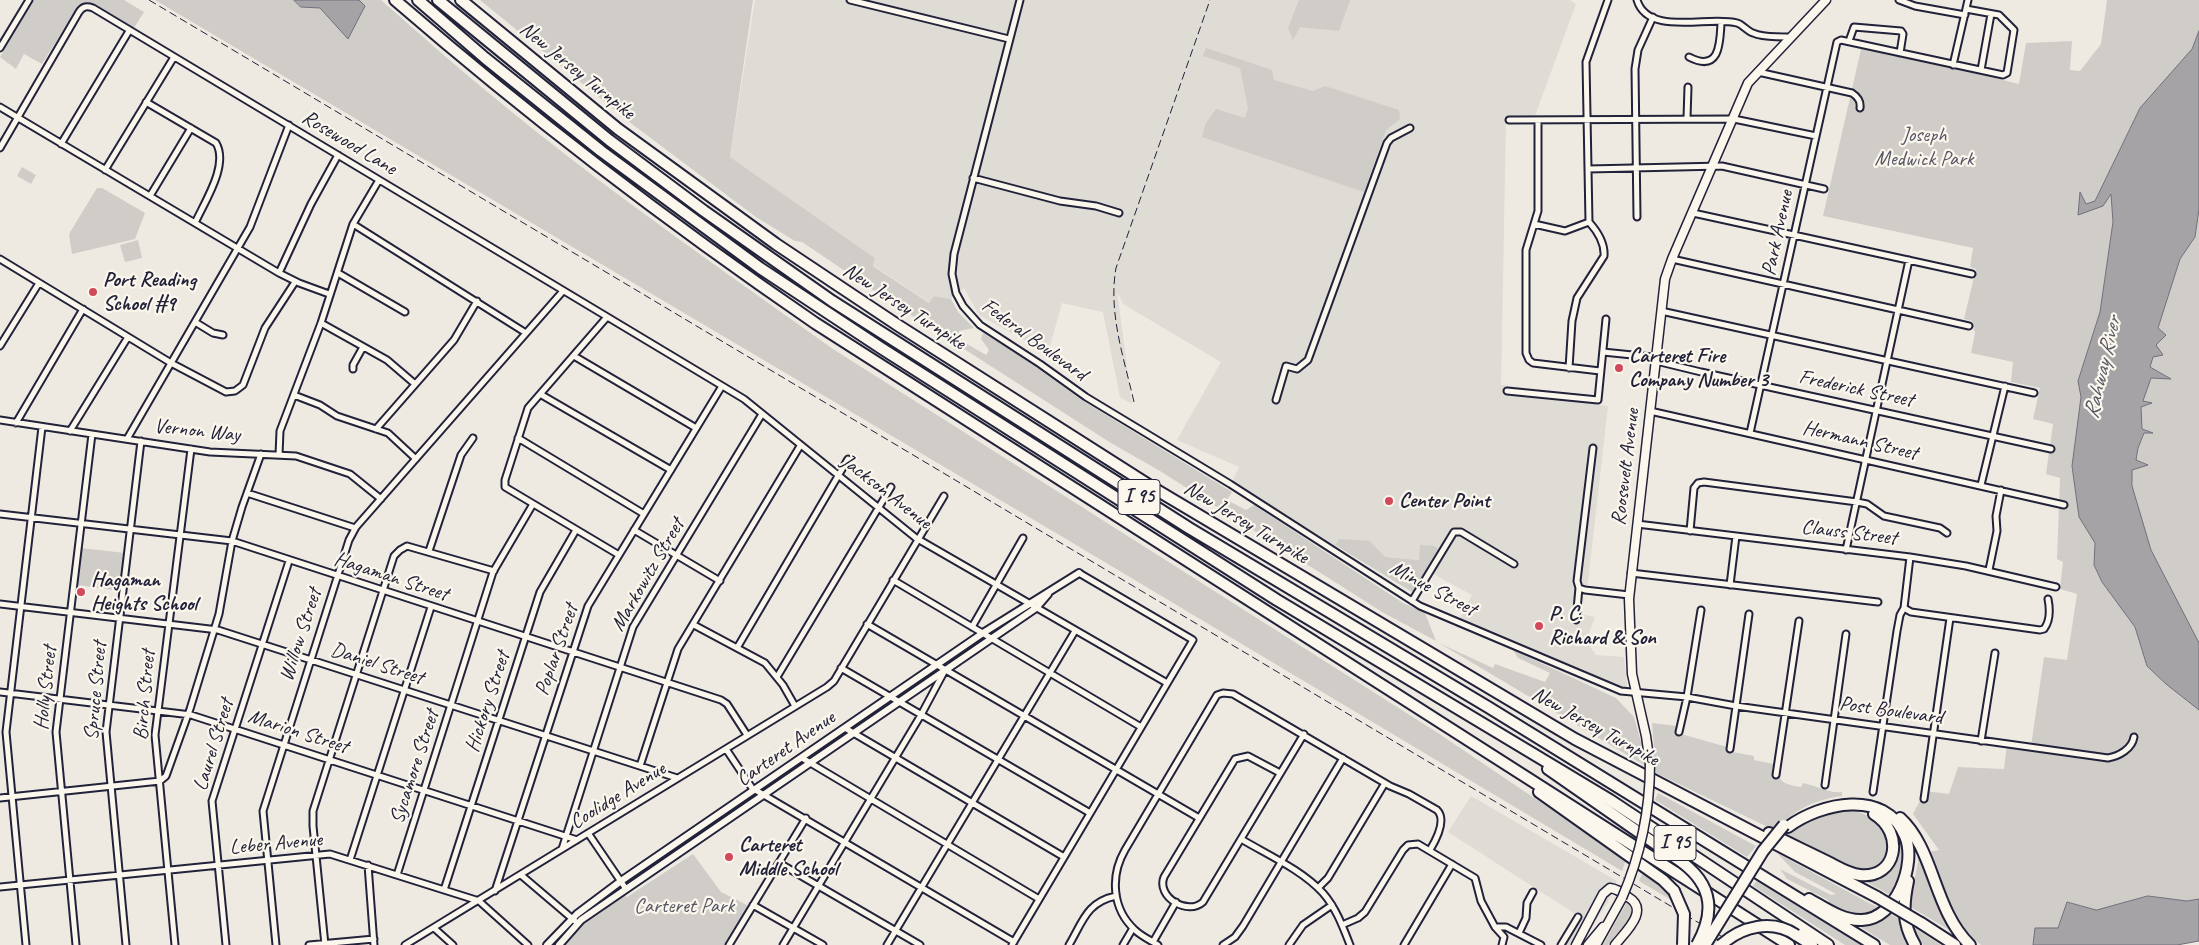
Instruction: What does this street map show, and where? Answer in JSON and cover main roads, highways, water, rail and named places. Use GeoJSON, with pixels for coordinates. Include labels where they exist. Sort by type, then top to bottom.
{"type":"FeatureCollection","features":[{"type":"Feature","properties":{"kind":"highway","name":"I 95"},"geometry":{"type":"LineString","coordinates":[[395,0],[476,69],[584,156],[752,280],[865,356],[1789,945]]}},
{"type":"Feature","properties":{"kind":"highway","name":"I 95"},"geometry":{"type":"LineString","coordinates":[[418,0],[493,64],[601,150],[760,268],[890,354],[1277,600],[1617,805],[1828,945]]}},
{"type":"Feature","properties":{"kind":"highway","name":"New Jersey Turnpike"},"geometry":{"type":"LineString","coordinates":[[438,0],[609,140],[704,211],[832,301],[1189,528],[1488,707],[1874,945]]}},
{"type":"Feature","properties":{"kind":"highway","name":"New Jersey Turnpike"},"geometry":{"type":"LineString","coordinates":[[461,0],[558,81],[665,164],[854,297],[1199,517],[1575,739],[1877,898],[1955,945]]}},
{"type":"Feature","properties":{"kind":"highway"},"geometry":{"type":"LineString","coordinates":[[1520,746],[1534,759],[1683,863],[1700,879],[1709,901],[1706,925],[1697,945]]}},
{"type":"Feature","properties":{"kind":"highway"},"geometry":{"type":"LineString","coordinates":[[1517,773],[1541,794],[1662,880],[1674,891],[1684,914],[1682,945]]}},
{"type":"Feature","properties":{"kind":"highway"},"geometry":{"type":"LineString","coordinates":[[1658,784],[1854,874],[1866,875],[1879,871],[1888,862],[1893,850],[1893,836],[1890,829],[1880,818],[1867,810],[1840,805]]}},
{"type":"Feature","properties":{"kind":"highway"},"geometry":{"type":"LineString","coordinates":[[1705,945],[1763,851],[1786,826],[1810,808],[1840,801],[1860,800],[1879,804],[1903,821],[1919,844],[1949,918],[1970,945]]}},
{"type":"Feature","properties":{"kind":"highway"},"geometry":{"type":"LineString","coordinates":[[1701,840],[1842,916],[1856,920],[1871,919],[1891,905],[1900,890],[1907,862],[1906,837],[1898,824],[1885,813],[1868,806],[1840,805],[1812,812],[1786,826],[1773,843],[1709,945]]}},
{"type":"Feature","properties":{"kind":"highway"},"geometry":{"type":"LineString","coordinates":[[1903,821],[1910,836],[1913,853],[1904,911],[1906,926],[1915,945]]}},
{"type":"Feature","properties":{"kind":"highway"},"geometry":{"type":"LineString","coordinates":[[1721,945],[1740,932],[1756,927],[1778,927],[1812,945]]}},
{"type":"Feature","properties":{"kind":"main road","name":"Roosevelt Avenue"},"geometry":{"type":"LineString","coordinates":[[1596,945],[1622,898],[1636,864],[1645,830],[1649,803],[1650,764],[1631,665],[1629,594],[1666,279],[1672,259],[1748,84],[1757,72],[1826,0]]}},
{"type":"Feature","properties":{"kind":"main road"},"geometry":{"type":"LineString","coordinates":[[1576,945],[1604,894],[1612,888],[1634,900],[1639,908],[1637,915],[1615,945]]}},
{"type":"Feature","properties":{"kind":"main road","name":"Roosevelt Avenue"},"geometry":{"type":"LineString","coordinates":[[1588,945],[1612,916]]}},
{"type":"Feature","properties":{"kind":"water"},"geometry":{"type":"Polygon","coordinates":[[[294,0],[359,0],[365,6],[348,39],[320,8],[301,7],[294,0]]]}},
{"type":"Feature","properties":{"kind":"water","name":"Rahway River"},"geometry":{"type":"Polygon","coordinates":[[[2199,31],[2199,209],[2195,237],[2180,259],[2158,328],[2166,335],[2156,345],[2163,355],[2153,357],[2150,367],[2171,379],[2151,378],[2143,401],[2152,403],[2141,407],[2142,429],[2153,433],[2144,433],[2136,460],[2148,465],[2132,470],[2132,486],[2151,550],[2199,643],[2199,710],[2147,666],[2135,627],[2102,582],[2094,565],[2095,543],[2079,517],[2072,466],[2081,397],[2078,381],[2100,312],[2113,222],[2111,194],[2103,206],[2078,215],[2080,192],[2086,204],[2095,201],[2140,108],[2192,49],[2199,31]]]}},
{"type":"Feature","properties":{"kind":"water"},"geometry":{"type":"Polygon","coordinates":[[[2148,896],[2187,901],[2199,899],[2199,941],[2177,945],[2033,945],[2035,928],[2058,928],[2067,902],[2096,910],[2148,896]]]}},
{"type":"Feature","properties":{"kind":"railway"},"geometry":{"type":"LineString","coordinates":[[149,0],[1736,945]]}},
{"type":"Feature","properties":{"kind":"railway"},"geometry":{"type":"LineString","coordinates":[[1134,402],[1118,335],[1114,302],[1116,268],[1210,0]]}},
{"type":"Feature","properties":{"kind":"place","name":"Port Reading School #9"},"geometry":{"type":"Point","coordinates":[93,292]}},
{"type":"Feature","properties":{"kind":"place","name":"Carteret Fire Company Number 3"},"geometry":{"type":"Point","coordinates":[1619,368]}},
{"type":"Feature","properties":{"kind":"place","name":"Center Point"},"geometry":{"type":"Point","coordinates":[1389,501]}},
{"type":"Feature","properties":{"kind":"place","name":"Hagaman Heights School"},"geometry":{"type":"Point","coordinates":[81,592]}},
{"type":"Feature","properties":{"kind":"place","name":"P. C. Richard & Son"},"geometry":{"type":"Point","coordinates":[1539,626]}},
{"type":"Feature","properties":{"kind":"place","name":"Carteret Middle School"},"geometry":{"type":"Point","coordinates":[729,857]}},
{"type":"Feature","properties":{"kind":"park label","name":"Joseph Medwick Park"},"geometry":{"type":"Point","coordinates":[1924,147]}},
{"type":"Feature","properties":{"kind":"park label","name":"Carteret Park"},"geometry":{"type":"Point","coordinates":[684,906]}}]}
